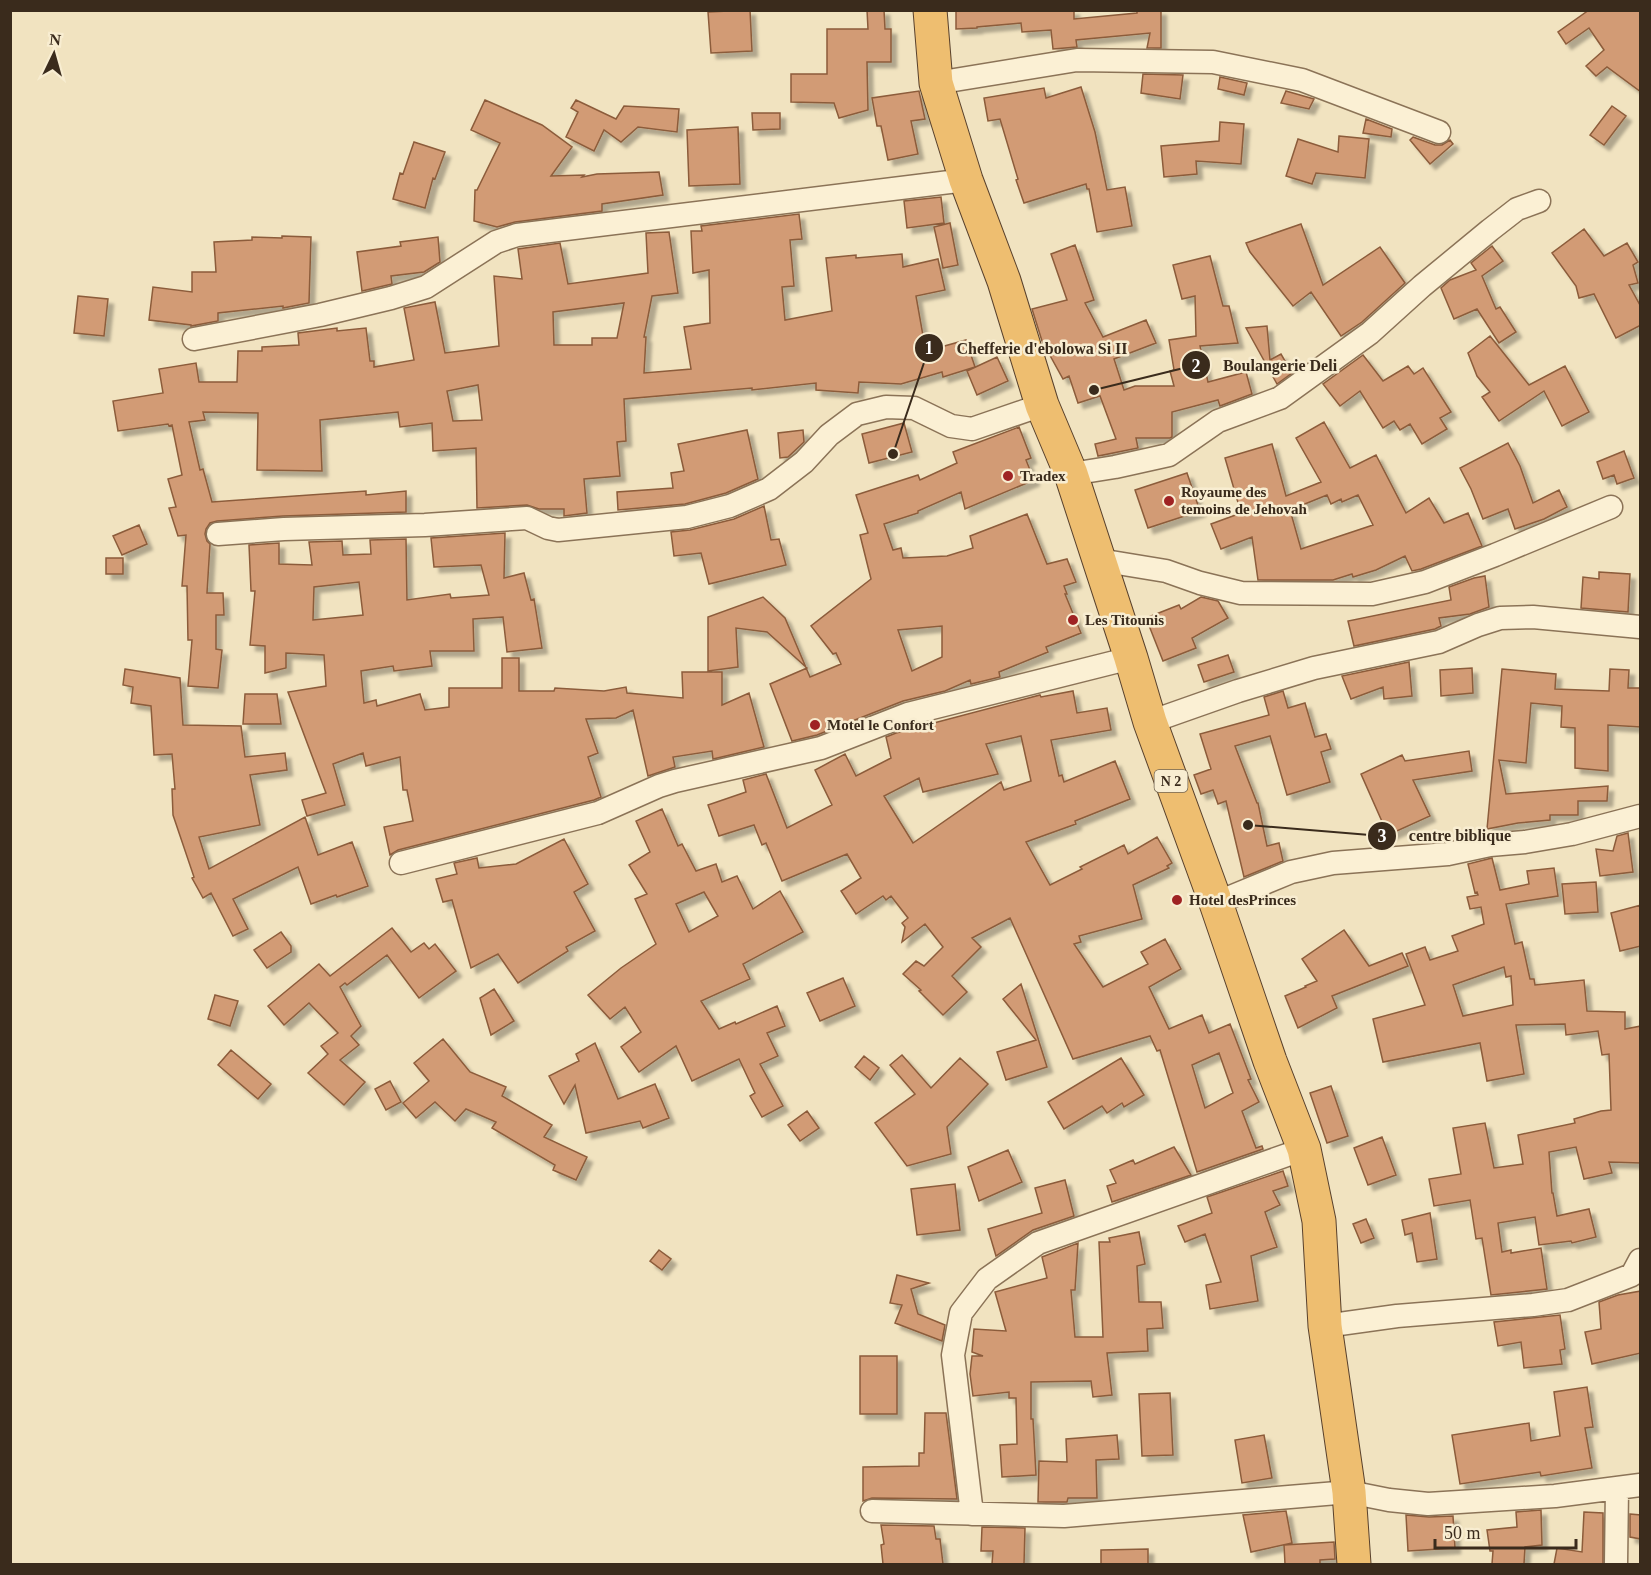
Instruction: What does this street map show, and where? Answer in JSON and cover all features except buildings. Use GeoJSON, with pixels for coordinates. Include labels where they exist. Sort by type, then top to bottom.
{"type":"FeatureCollection","features":[{"type":"Feature","properties":{"kind":"highway","name":"N 2"},"geometry":{"type":"LineString","coordinates":[[930,10],[936,83],[966,180],[1004,281],[1042,405],[1071,474],[1150,722],[1216,903],[1270,1061],[1304,1149],[1319,1221],[1325,1326],[1349,1492],[1354,1564]]}},
{"type":"Feature","properties":{"kind":"street"},"geometry":{"type":"LineString","coordinates":[[936,83],[1077,60],[1213,62],[1302,80],[1439,132]]}},
{"type":"Feature","properties":{"kind":"street"},"geometry":{"type":"LineString","coordinates":[[195,339],[320,315],[426,287],[496,242],[517,235],[966,180]]}},
{"type":"Feature","properties":{"kind":"street"},"geometry":{"type":"LineString","coordinates":[[1071,474],[1169,455],[1218,421],[1280,398],[1370,333],[1422,286],[1517,209],[1539,201]]}},
{"type":"Feature","properties":{"kind":"street"},"geometry":{"type":"LineString","coordinates":[[218,534],[527,518],[558,530],[687,517],[730,506],[769,489],[804,462],[829,435],[857,414],[886,407],[914,408],[951,426],[972,429],[1042,405]]}},
{"type":"Feature","properties":{"kind":"street"},"geometry":{"type":"LineString","coordinates":[[1100,560],[1166,571],[1200,583],[1241,593],[1372,594],[1425,582],[1611,507]]}},
{"type":"Feature","properties":{"kind":"street"},"geometry":{"type":"LineString","coordinates":[[1150,722],[1238,691],[1314,668],[1438,642],[1500,618],[1533,617],[1641,627]]}},
{"type":"Feature","properties":{"kind":"street"},"geometry":{"type":"LineString","coordinates":[[401,863],[598,813],[675,781],[821,748],[908,714],[1131,658]]}},
{"type":"Feature","properties":{"kind":"street"},"geometry":{"type":"LineString","coordinates":[[1216,903],[1291,872],[1333,863],[1448,854],[1490,845],[1572,834],[1641,816]]}},
{"type":"Feature","properties":{"kind":"street"},"geometry":{"type":"LineString","coordinates":[[972,1514],[953,1355],[961,1313],[987,1280],[1038,1243],[1304,1149]]}},
{"type":"Feature","properties":{"kind":"street"},"geometry":{"type":"LineString","coordinates":[[1325,1326],[1397,1316],[1568,1300],[1632,1275],[1641,1260]]}},
{"type":"Feature","properties":{"kind":"street"},"geometry":{"type":"LineString","coordinates":[[872,1511],[1064,1516],[1349,1492],[1389,1500],[1428,1504],[1555,1496],[1641,1485]]}},
{"type":"Feature","properties":{"kind":"street"},"geometry":{"type":"LineString","coordinates":[[1616,1564],[1617,1488]]}},
{"type":"Feature","properties":{"kind":"place","name":"Boulangerie Deli"},"geometry":{"type":"Point","coordinates":[1094,390]}},
{"type":"Feature","properties":{"kind":"place","name":"Chefferie d'ebolowa Si II"},"geometry":{"type":"Point","coordinates":[893,454]}},
{"type":"Feature","properties":{"kind":"place","name":"Tradex"},"geometry":{"type":"Point","coordinates":[1008,476]}},
{"type":"Feature","properties":{"kind":"place","name":"Royaume des temoins de Jehovah"},"geometry":{"type":"Point","coordinates":[1169,501]}},
{"type":"Feature","properties":{"kind":"place","name":"Les Titounis"},"geometry":{"type":"Point","coordinates":[1073,620]}},
{"type":"Feature","properties":{"kind":"place","name":"Motel le Confort"},"geometry":{"type":"Point","coordinates":[815,725]}},
{"type":"Feature","properties":{"kind":"place","name":"centre biblique"},"geometry":{"type":"Point","coordinates":[1248,825]}},
{"type":"Feature","properties":{"kind":"place","name":"Hotel desPrinces"},"geometry":{"type":"Point","coordinates":[1177,900]}}]}
